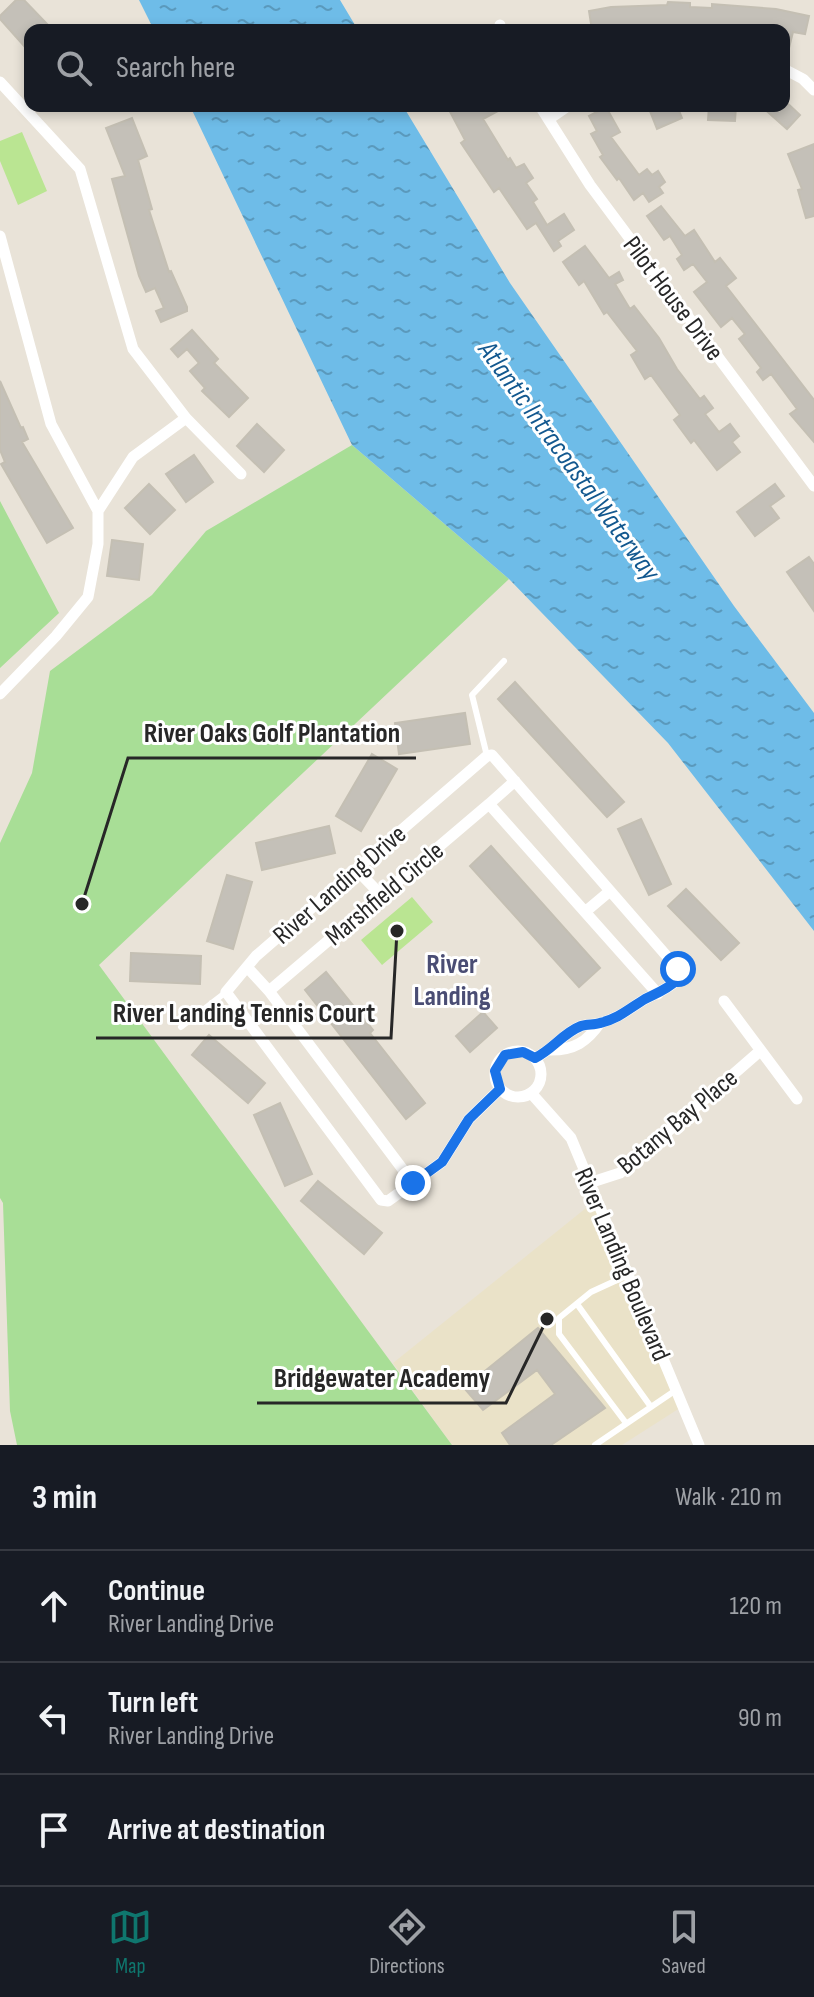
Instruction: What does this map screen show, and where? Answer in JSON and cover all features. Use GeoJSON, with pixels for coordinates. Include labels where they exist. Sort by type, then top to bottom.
{"type":"FeatureCollection","features":[{"type":"Feature","properties":{"kind":"street"},"geometry":{"type":"LineString","coordinates":[[790,72],[814,90]]}},
{"type":"Feature","properties":{"kind":"street"},"geometry":{"type":"LineString","coordinates":[[0,82],[24,108]]}},
{"type":"Feature","properties":{"kind":"street"},"geometry":{"type":"LineString","coordinates":[[28,112],[80,169],[133,349],[186,418],[241,474]]}},
{"type":"Feature","properties":{"kind":"street","name":"Pilot House Drive"},"geometry":{"type":"LineString","coordinates":[[544,112],[590,185],[814,486]]}},
{"type":"Feature","properties":{"kind":"street"},"geometry":{"type":"LineString","coordinates":[[549,119],[559,112]]}},
{"type":"Feature","properties":{"kind":"street"},"geometry":{"type":"LineString","coordinates":[[0,236],[51,424],[98,511],[98,544],[88,597],[56,636],[0,694]]}},
{"type":"Feature","properties":{"kind":"street"},"geometry":{"type":"LineString","coordinates":[[98,511],[133,457],[186,418]]}},
{"type":"Feature","properties":{"kind":"street"},"geometry":{"type":"LineString","coordinates":[[487,756],[492,755],[678,969],[677,980],[658,994],[626,1013],[600,1023],[583,1025],[563,1037],[551,1050],[535,1058]]}},
{"type":"Feature","properties":{"kind":"street","name":"River Landing Drive"},"geometry":{"type":"LineString","coordinates":[[226,992],[256,956],[487,756]]}},
{"type":"Feature","properties":{"kind":"street","name":"Marshfield Circle"},"geometry":{"type":"LineString","coordinates":[[269,991],[515,781]]}},
{"type":"Feature","properties":{"kind":"street"},"geometry":{"type":"LineString","coordinates":[[489,804],[658,994]]}},
{"type":"Feature","properties":{"kind":"street"},"geometry":{"type":"LineString","coordinates":[[356,869],[381,895]]}},
{"type":"Feature","properties":{"kind":"street"},"geometry":{"type":"LineString","coordinates":[[585,912],[610,891]]}},
{"type":"Feature","properties":{"kind":"street"},"geometry":{"type":"LineString","coordinates":[[247,967],[269,991],[413,1183]]}},
{"type":"Feature","properties":{"kind":"street"},"geometry":{"type":"LineString","coordinates":[[226,992],[381,1200],[388,1201],[442,1162],[469,1119],[500,1089]]}},
{"type":"Feature","properties":{"kind":"street"},"geometry":{"type":"LineString","coordinates":[[724,1001],[797,1099]]}},
{"type":"Feature","properties":{"kind":"street","name":"Botany Bay Place"},"geometry":{"type":"LineString","coordinates":[[589,1183],[620,1173],[760,1051]]}},
{"type":"Feature","properties":{"kind":"street"},"geometry":{"type":"LineString","coordinates":[[523,1052],[535,1058],[541,1077],[531,1093],[512,1096],[500,1089],[495,1071],[505,1055],[523,1052]]}},
{"type":"Feature","properties":{"kind":"street","name":"River Landing Boulevard"},"geometry":{"type":"LineString","coordinates":[[531,1093],[571,1138],[699,1445]]}},
{"type":"Feature","properties":{"kind":"lane"},"geometry":{"type":"LineString","coordinates":[[487,756],[472,695],[504,661]]}},
{"type":"Feature","properties":{"kind":"lane"},"geometry":{"type":"LineString","coordinates":[[181,1027],[226,992]]}},
{"type":"Feature","properties":{"kind":"lane"},"geometry":{"type":"LineString","coordinates":[[626,1423],[559,1334],[559,1318],[591,1292],[628,1275]]}},
{"type":"Feature","properties":{"kind":"lane"},"geometry":{"type":"LineString","coordinates":[[577,1304],[651,1407]]}},
{"type":"Feature","properties":{"kind":"lane"},"geometry":{"type":"LineString","coordinates":[[595,1445],[676,1390]]}},
{"type":"Feature","properties":{"kind":"shaded area"},"geometry":{"type":"Polygon","coordinates":[[[596,1200],[683,1406],[622,1445],[452,1445],[393,1363],[596,1200]]]}},
{"type":"Feature","properties":{"kind":"green space"},"geometry":{"type":"Polygon","coordinates":[[[22,132],[47,191],[18,205],[0,161],[0,141],[22,132]]]}},
{"type":"Feature","properties":{"kind":"green space"},"geometry":{"type":"Polygon","coordinates":[[[352,445],[509,579],[99,965],[452,1445],[17,1445],[10,1411],[3,1203],[0,1198],[0,843],[32,773],[50,671],[152,595],[206,531],[352,445]]]}},
{"type":"Feature","properties":{"kind":"green space"},"geometry":{"type":"Polygon","coordinates":[[[0,501],[59,613],[0,668],[0,501]]]}},
{"type":"Feature","properties":{"kind":"green space"},"geometry":{"type":"Polygon","coordinates":[[[412,897],[433,922],[382,965],[361,940],[412,897]]]}},
{"type":"Feature","properties":{"kind":"water"},"geometry":{"type":"Polygon","coordinates":[[[139,0],[340,0],[354,24],[151,24],[139,0]]]}},
{"type":"Feature","properties":{"kind":"water","name":"Atlantic Intracoastal Waterway"},"geometry":{"type":"Polygon","coordinates":[[[193,112],[407,112],[510,283],[734,606],[814,713],[814,931],[668,743],[509,579],[352,445],[193,112]]]}},
{"type":"Feature","properties":{"kind":"building"},"geometry":{"type":"Polygon","coordinates":[[[16,0],[24,0],[47,24],[24,24],[24,46],[0,16],[16,0]]]}},
{"type":"Feature","properties":{"kind":"building"},"geometry":{"type":"Polygon","coordinates":[[[668,2],[690,3],[690,7],[712,8],[712,4],[776,9],[809,16],[805,34],[793,32],[790,44],[790,24],[591,24],[589,11],[667,5],[668,2]]]}},
{"type":"Feature","properties":{"kind":"building"},"geometry":{"type":"Polygon","coordinates":[[[790,106],[800,115],[787,129],[768,112],[790,112],[790,106]]]}},
{"type":"Feature","properties":{"kind":"building"},"geometry":{"type":"Polygon","coordinates":[[[450,112],[496,112],[483,119],[508,160],[510,158],[516,168],[524,164],[533,178],[526,183],[537,199],[533,202],[547,225],[564,214],[574,230],[558,241],[561,246],[554,251],[536,223],[527,229],[499,188],[494,192],[461,143],[465,140],[450,112]]]}},
{"type":"Feature","properties":{"kind":"building"},"geometry":{"type":"Polygon","coordinates":[[[597,112],[609,112],[620,132],[611,137],[639,175],[647,169],[652,175],[658,171],[665,182],[659,187],[663,193],[649,202],[643,193],[634,200],[600,157],[603,155],[591,134],[597,131],[589,116],[597,112]]]}},
{"type":"Feature","properties":{"kind":"building"},"geometry":{"type":"Polygon","coordinates":[[[650,112],[680,112],[682,118],[657,129],[650,112]]]}},
{"type":"Feature","properties":{"kind":"building"},"geometry":{"type":"Polygon","coordinates":[[[709,112],[736,112],[735,121],[708,120],[709,112]]]}},
{"type":"Feature","properties":{"kind":"building"},"geometry":{"type":"Polygon","coordinates":[[[132,118],[147,156],[138,160],[152,209],[149,210],[169,272],[187,307],[187,311],[161,322],[156,311],[164,308],[155,288],[146,292],[139,276],[112,179],[125,176],[106,128],[132,118]]]}},
{"type":"Feature","properties":{"kind":"building"},"geometry":{"type":"Polygon","coordinates":[[[814,144],[814,216],[806,218],[798,190],[802,189],[788,154],[814,144]]]}},
{"type":"Feature","properties":{"kind":"building"},"geometry":{"type":"Polygon","coordinates":[[[661,206],[685,236],[694,230],[715,262],[720,258],[736,278],[726,286],[814,400],[814,442],[790,414],[797,409],[771,374],[763,380],[757,372],[761,368],[739,339],[745,334],[732,318],[721,327],[694,292],[707,282],[693,264],[684,270],[677,259],[682,255],[670,236],[664,240],[647,216],[661,206]]]}},
{"type":"Feature","properties":{"kind":"building"},"geometry":{"type":"Polygon","coordinates":[[[585,246],[609,278],[619,272],[623,280],[615,284],[630,309],[634,306],[700,399],[704,396],[713,408],[705,414],[719,432],[730,424],[739,436],[732,442],[740,452],[717,470],[674,420],[680,415],[651,375],[645,379],[631,355],[637,351],[607,312],[604,314],[584,281],[579,285],[563,262],[585,246]]]}},
{"type":"Feature","properties":{"kind":"building"},"geometry":{"type":"Polygon","coordinates":[[[192,330],[218,359],[214,363],[248,398],[229,417],[202,391],[205,388],[190,371],[199,363],[187,349],[178,357],[171,349],[192,330]]]}},
{"type":"Feature","properties":{"kind":"building"},"geometry":{"type":"Polygon","coordinates":[[[0,381],[28,439],[22,442],[73,528],[47,543],[1,464],[5,462],[0,450],[0,381]]]}},
{"type":"Feature","properties":{"kind":"building"},"geometry":{"type":"Polygon","coordinates":[[[257,424],[284,450],[264,472],[237,446],[257,424]]]}},
{"type":"Feature","properties":{"kind":"building"},"geometry":{"type":"Polygon","coordinates":[[[194,455],[213,482],[186,502],[166,474],[194,455]]]}},
{"type":"Feature","properties":{"kind":"building"},"geometry":{"type":"Polygon","coordinates":[[[149,484],[175,510],[150,534],[125,508],[149,484]]]}},
{"type":"Feature","properties":{"kind":"building"},"geometry":{"type":"Polygon","coordinates":[[[775,484],[784,496],[770,506],[779,518],[755,536],[737,512],[775,484]]]}},
{"type":"Feature","properties":{"kind":"building"},"geometry":{"type":"Polygon","coordinates":[[[112,540],[143,544],[139,580],[107,576],[112,540]]]}},
{"type":"Feature","properties":{"kind":"building"},"geometry":{"type":"Polygon","coordinates":[[[809,557],[814,564],[814,611],[787,572],[809,557]]]}},
{"type":"Feature","properties":{"kind":"building"},"geometry":{"type":"Polygon","coordinates":[[[515,682],[624,802],[607,817],[498,699],[515,682]]]}},
{"type":"Feature","properties":{"kind":"building"},"geometry":{"type":"Polygon","coordinates":[[[465,713],[470,744],[399,754],[395,723],[465,713]]]}},
{"type":"Feature","properties":{"kind":"building"},"geometry":{"type":"Polygon","coordinates":[[[372,754],[397,769],[361,831],[336,816],[372,754]]]}},
{"type":"Feature","properties":{"kind":"building"},"geometry":{"type":"Polygon","coordinates":[[[641,819],[671,884],[649,895],[618,829],[641,819]]]}},
{"type":"Feature","properties":{"kind":"building"},"geometry":{"type":"Polygon","coordinates":[[[329,826],[335,853],[262,870],[256,843],[329,826]]]}},
{"type":"Feature","properties":{"kind":"building"},"geometry":{"type":"Polygon","coordinates":[[[491,846],[600,968],[579,987],[470,866],[491,846]]]}},
{"type":"Feature","properties":{"kind":"building"},"geometry":{"type":"Polygon","coordinates":[[[227,875],[252,882],[233,949],[207,941],[227,875]]]}},
{"type":"Feature","properties":{"kind":"building"},"geometry":{"type":"Polygon","coordinates":[[[686,889],[739,943],[721,960],[668,906],[686,889]]]}},
{"type":"Feature","properties":{"kind":"building"},"geometry":{"type":"Polygon","coordinates":[[[131,953],[201,956],[200,984],[130,981],[131,953]]]}},
{"type":"Feature","properties":{"kind":"building"},"geometry":{"type":"Polygon","coordinates":[[[326,972],[373,1030],[370,1033],[425,1103],[406,1119],[305,990],[326,972]]]}},
{"type":"Feature","properties":{"kind":"building"},"geometry":{"type":"Polygon","coordinates":[[[483,1012],[497,1028],[470,1052],[456,1036],[483,1012]]]}},
{"type":"Feature","properties":{"kind":"building"},"geometry":{"type":"Polygon","coordinates":[[[209,1035],[265,1083],[248,1103],[192,1055],[209,1035]]]}},
{"type":"Feature","properties":{"kind":"building"},"geometry":{"type":"Polygon","coordinates":[[[280,1103],[312,1174],[285,1186],[254,1115],[280,1103]]]}},
{"type":"Feature","properties":{"kind":"building"},"geometry":{"type":"Polygon","coordinates":[[[318,1181],[382,1233],[364,1254],[301,1201],[318,1181]]]}},
{"type":"Feature","properties":{"kind":"building"},"geometry":{"type":"Polygon","coordinates":[[[538,1328],[605,1408],[551,1445],[510,1445],[502,1433],[555,1394],[537,1370],[483,1410],[464,1388],[538,1328]]]}},
{"type":"Feature","properties":{"kind":"place","name":"River Oaks Golf Plantation"},"geometry":{"type":"Point","coordinates":[82,904]}},
{"type":"Feature","properties":{"kind":"place","name":"River Landing Tennis Court"},"geometry":{"type":"Point","coordinates":[397,931]}},
{"type":"Feature","properties":{"kind":"place","name":"Bridgewater Academy"},"geometry":{"type":"Point","coordinates":[547,1319]}},
{"type":"Feature","properties":{"kind":"district","name":"River Landing"},"geometry":{"type":"Point","coordinates":[452,979]}},
{"type":"Feature","properties":{"kind":"route"},"geometry":{"type":"LineString","coordinates":[[413,1183],[442,1162],[469,1119],[500,1089],[495,1071],[500,1059],[517,1051],[535,1058],[551,1050],[563,1037],[583,1025],[600,1023],[626,1013],[670,987],[677,980],[678,969]]}}]}
